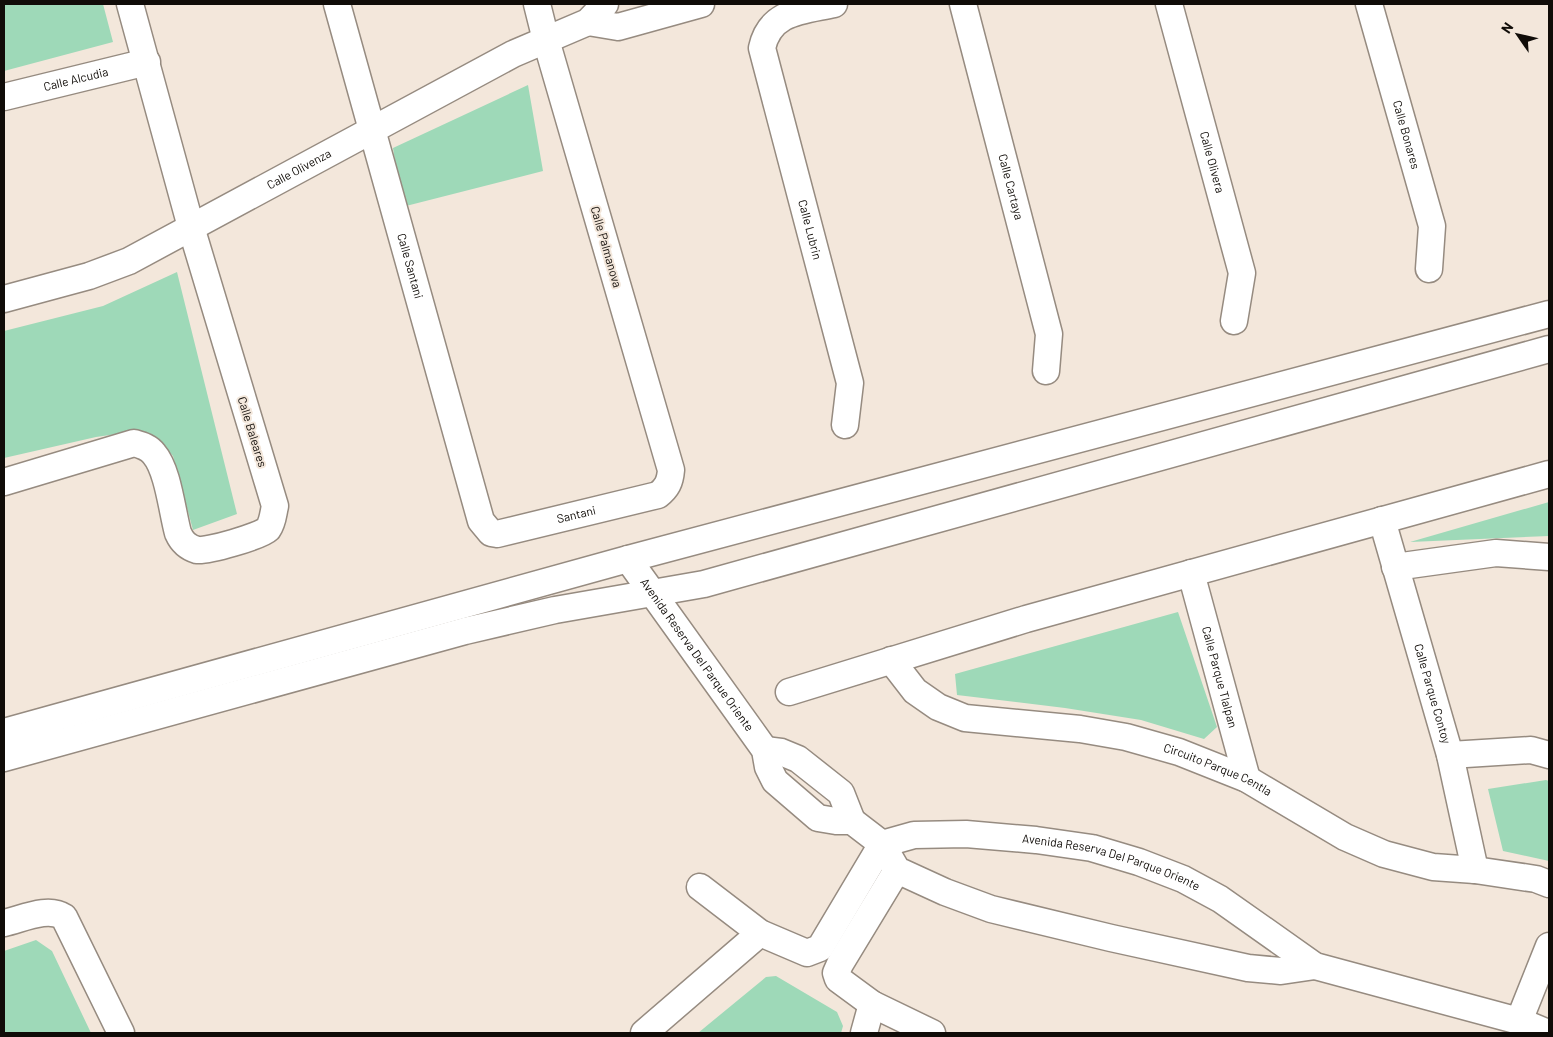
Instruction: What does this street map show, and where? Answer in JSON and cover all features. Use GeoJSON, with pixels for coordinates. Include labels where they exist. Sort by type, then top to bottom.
{"type":"FeatureCollection","features":[{"type":"Feature","properties":{"kind":"street","name":"Calle Baleares"},"geometry":{"type":"LineString","coordinates":[[4,482],[134,443],[144,446],[153,452],[160,462],[178,533],[182,541],[189,546],[200,550],[258,535],[267,529],[272,520],[274,506],[191,227],[130,4]]}},
{"type":"Feature","properties":{"kind":"street","name":"Calle Santani"},"geometry":{"type":"LineString","coordinates":[[337,4],[481,521],[486,528]]}},
{"type":"Feature","properties":{"kind":"street","name":"Calle Palmanova"},"geometry":{"type":"LineString","coordinates":[[538,4],[546,40],[671,470],[670,480],[666,489]]}},
{"type":"Feature","properties":{"kind":"street","name":"Calle Olivenza"},"geometry":{"type":"LineString","coordinates":[[4,299],[89,276],[129,261],[513,54],[546,40],[596,13],[618,26],[701,4]]}},
{"type":"Feature","properties":{"kind":"street","name":"Calle Lubrin"},"geometry":{"type":"LineString","coordinates":[[834,4],[787,15],[772,24],[765,34],[762,48],[850,382],[845,425]]}},
{"type":"Feature","properties":{"kind":"street","name":"Calle Cartaya"},"geometry":{"type":"LineString","coordinates":[[963,4],[1049,334],[1046,371]]}},
{"type":"Feature","properties":{"kind":"street","name":"Calle Olivera"},"geometry":{"type":"LineString","coordinates":[[1169,4],[1242,273],[1234,321]]}},
{"type":"Feature","properties":{"kind":"street","name":"Calle Bonares"},"geometry":{"type":"LineString","coordinates":[[1369,4],[1432,226],[1429,269]]}},
{"type":"Feature","properties":{"kind":"street","name":"Calle Alcudia"},"geometry":{"type":"LineString","coordinates":[[4,97],[146,62]]}},
{"type":"Feature","properties":{"kind":"street"},"geometry":{"type":"LineString","coordinates":[[4,732],[628,559],[1549,314]]}},
{"type":"Feature","properties":{"kind":"street"},"geometry":{"type":"LineString","coordinates":[[4,758],[465,631],[555,610],[652,595],[704,584],[1549,349]]}},
{"type":"Feature","properties":{"kind":"street"},"geometry":{"type":"LineString","coordinates":[[789,692],[891,660],[1191,573],[1549,474]]}},
{"type":"Feature","properties":{"kind":"street","name":"Santani"},"geometry":{"type":"LineString","coordinates":[[486,528],[497,534],[658,495],[666,489]]}},
{"type":"Feature","properties":{"kind":"street","name":"Calle Parque Contoy"},"geometry":{"type":"LineString","coordinates":[[1382,520],[1450,755],[1475,870]]}},
{"type":"Feature","properties":{"kind":"street"},"geometry":{"type":"LineString","coordinates":[[1395,567],[1496,553],[1549,557]]}},
{"type":"Feature","properties":{"kind":"street","name":"Avenida Reserva Del Parque Oriente"},"geometry":{"type":"LineString","coordinates":[[628,559],[765,750],[781,752],[798,759],[841,793],[852,821],[882,844],[897,870],[991,909],[1110,938],[1248,968],[1281,971],[1315,966]]}},
{"type":"Feature","properties":{"kind":"street","name":"Calle Parque Tlalpan"},"geometry":{"type":"LineString","coordinates":[[1191,573],[1247,779]]}},
{"type":"Feature","properties":{"kind":"street","name":"Circuito Parque Centla"},"geometry":{"type":"LineString","coordinates":[[891,660],[915,692],[938,707],[965,718],[1080,729],[1126,737],[1178,752],[1247,779],[1345,837],[1384,854],[1433,867],[1475,870],[1536,879],[1549,884]]}},
{"type":"Feature","properties":{"kind":"street"},"geometry":{"type":"LineString","coordinates":[[1450,755],[1531,750],[1549,755]]}},
{"type":"Feature","properties":{"kind":"street","name":"Avenida Reserva Del Parque Oriente"},"geometry":{"type":"LineString","coordinates":[[882,844],[914,835],[966,834],[1036,840],[1092,848],[1139,862],[1184,880],[1243,914],[1315,966],[1547,1028]]}},
{"type":"Feature","properties":{"kind":"street"},"geometry":{"type":"LineString","coordinates":[[700,887],[760,933],[807,953],[820,948],[882,844]]}},
{"type":"Feature","properties":{"kind":"street"},"geometry":{"type":"LineString","coordinates":[[897,870],[836,973],[843,985],[872,1004],[932,1033]]}},
{"type":"Feature","properties":{"kind":"street"},"geometry":{"type":"LineString","coordinates":[[4,923],[48,912],[57,912],[64,917],[70,925],[121,1033]]}},
{"type":"Feature","properties":{"kind":"street"},"geometry":{"type":"LineString","coordinates":[[644,1033],[760,933]]}},
{"type":"Feature","properties":{"kind":"street"},"geometry":{"type":"LineString","coordinates":[[1519,1022],[1549,946]]}},
{"type":"Feature","properties":{"kind":"street"},"geometry":{"type":"LineString","coordinates":[[864,1033],[872,1004]]}},
{"type":"Feature","properties":{"kind":"green space"},"geometry":{"type":"Polygon","coordinates":[[[4,4],[103,4],[113,42],[4,71],[4,4]]]}},
{"type":"Feature","properties":{"kind":"green space"},"geometry":{"type":"Polygon","coordinates":[[[528,85],[543,171],[402,207],[393,148],[528,85]]]}},
{"type":"Feature","properties":{"kind":"green space"},"geometry":{"type":"Polygon","coordinates":[[[177,272],[237,514],[193,530],[173,456],[160,442],[138,431],[96,437],[4,458],[4,331],[103,306],[177,272]]]}},
{"type":"Feature","properties":{"kind":"green space"},"geometry":{"type":"Polygon","coordinates":[[[1549,502],[1549,536],[1410,542],[1549,502]]]}},
{"type":"Feature","properties":{"kind":"green space"},"geometry":{"type":"Polygon","coordinates":[[[1178,612],[1217,727],[1204,739],[1141,720],[1065,708],[957,695],[955,674],[1178,612]]]}},
{"type":"Feature","properties":{"kind":"green space"},"geometry":{"type":"Polygon","coordinates":[[[1549,781],[1549,861],[1503,851],[1488,789],[1549,781]]]}},
{"type":"Feature","properties":{"kind":"green space"},"geometry":{"type":"Polygon","coordinates":[[[36,940],[52,951],[91,1033],[4,1033],[4,951],[36,940]]]}},
{"type":"Feature","properties":{"kind":"green space"},"geometry":{"type":"Polygon","coordinates":[[[776,976],[837,1012],[843,1026],[841,1033],[698,1033],[766,977],[776,976]]]}}]}
